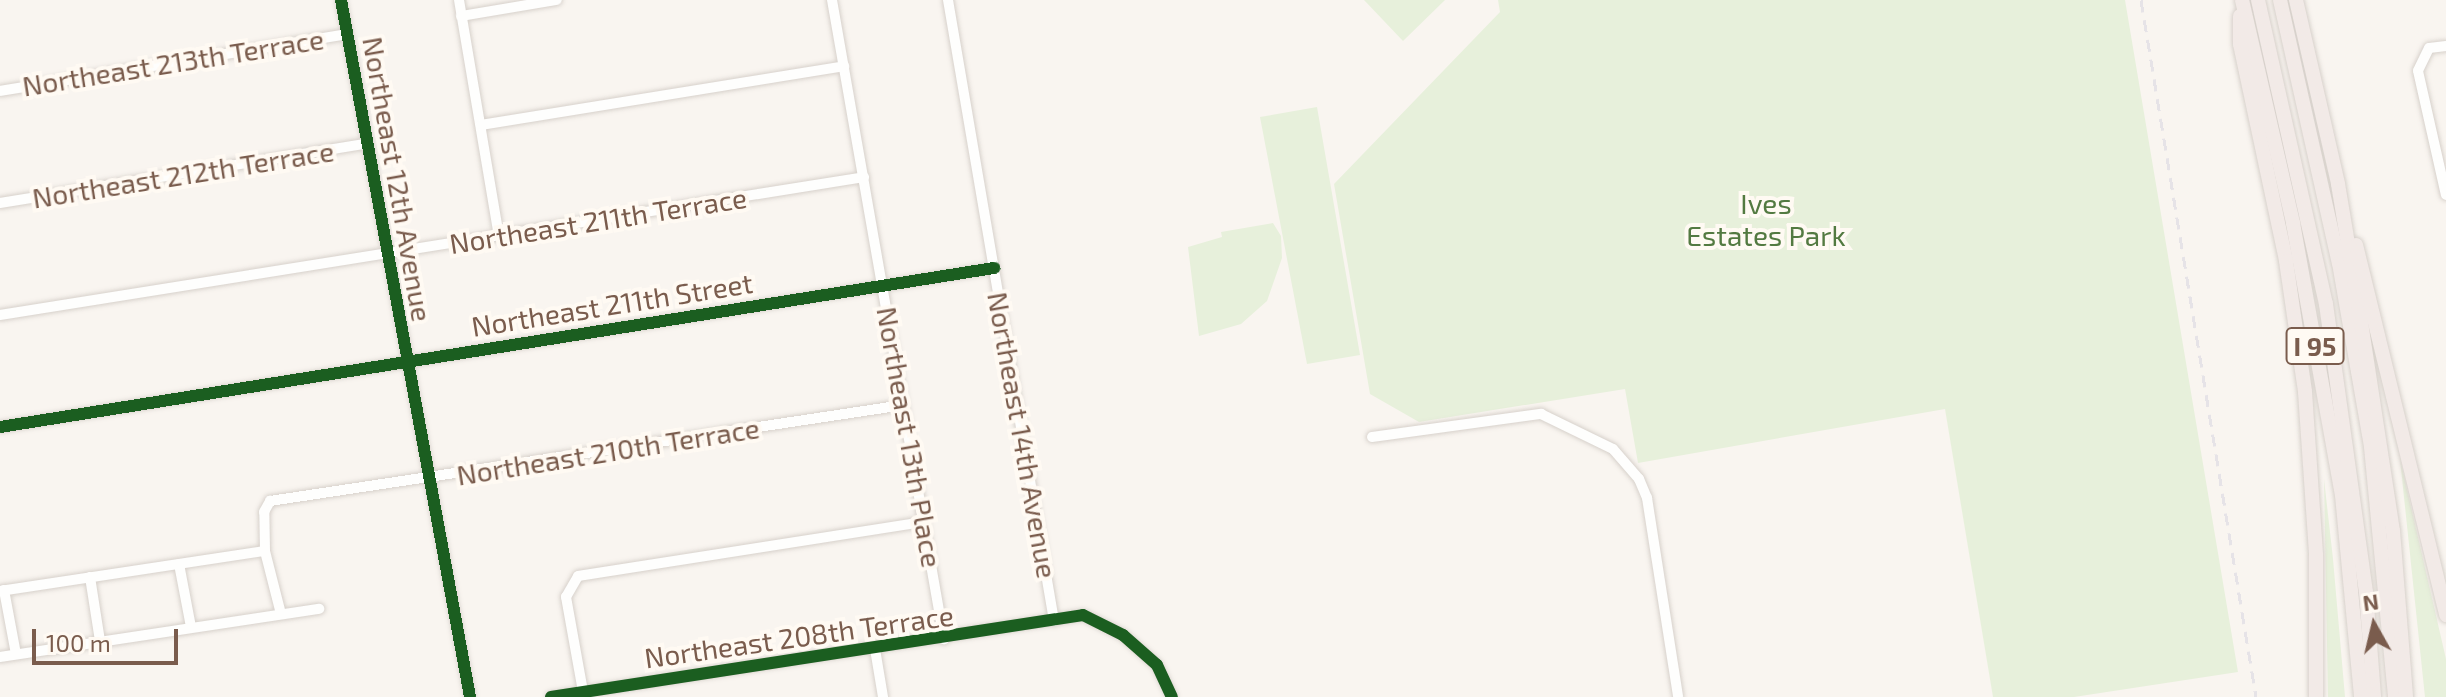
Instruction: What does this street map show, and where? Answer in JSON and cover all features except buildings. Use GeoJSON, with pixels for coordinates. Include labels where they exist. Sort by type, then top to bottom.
{"type":"FeatureCollection","features":[{"type":"Feature","properties":{"kind":"highway"},"geometry":{"type":"LineString","coordinates":[[2241,0],[2240,44],[2286,261],[2305,392],[2316,555],[2316,697]]}},
{"type":"Feature","properties":{"kind":"highway","name":"I 95"},"geometry":{"type":"LineString","coordinates":[[2241,0],[2293,223],[2342,495],[2361,697]]}},
{"type":"Feature","properties":{"kind":"highway"},"geometry":{"type":"LineString","coordinates":[[2258,0],[2333,347],[2365,576],[2374,697]]}},
{"type":"Feature","properties":{"kind":"highway"},"geometry":{"type":"LineString","coordinates":[[2280,0],[2339,263],[2371,447],[2395,697]]}},
{"type":"Feature","properties":{"kind":"highway","name":"I 95"},"geometry":{"type":"LineString","coordinates":[[2296,0],[2338,184],[2393,531],[2406,697]]}},
{"type":"Feature","properties":{"kind":"highway"},"geometry":{"type":"LineString","coordinates":[[2338,184],[2393,381],[2446,615]]}},
{"type":"Feature","properties":{"kind":"street","name":"Northeast 12th Avenue"},"geometry":{"type":"LineString","coordinates":[[341,0],[385,253],[433,477],[470,697]]}},
{"type":"Feature","properties":{"kind":"street"},"geometry":{"type":"LineString","coordinates":[[459,0],[499,236]]}},
{"type":"Feature","properties":{"kind":"street"},"geometry":{"type":"LineString","coordinates":[[461,16],[557,0]]}},
{"type":"Feature","properties":{"kind":"street","name":"Northeast 13th Place"},"geometry":{"type":"LineString","coordinates":[[832,0],[944,639]]}},
{"type":"Feature","properties":{"kind":"street","name":"Northeast 14th Avenue"},"geometry":{"type":"LineString","coordinates":[[948,0],[1054,621],[1083,615],[1123,635],[1157,665],[1172,697]]}},
{"type":"Feature","properties":{"kind":"street","name":"Northeast 213th Terrace"},"geometry":{"type":"LineString","coordinates":[[0,91],[347,34]]}},
{"type":"Feature","properties":{"kind":"street"},"geometry":{"type":"LineString","coordinates":[[2446,46],[2429,48],[2418,71],[2442,162],[2446,195]]}},
{"type":"Feature","properties":{"kind":"street"},"geometry":{"type":"LineString","coordinates":[[481,125],[844,66]]}},
{"type":"Feature","properties":{"kind":"street","name":"Northeast 212th Terrace"},"geometry":{"type":"LineString","coordinates":[[0,203],[366,144]]}},
{"type":"Feature","properties":{"kind":"street","name":"Northeast 211th Terrace"},"geometry":{"type":"LineString","coordinates":[[0,315],[864,177]]}},
{"type":"Feature","properties":{"kind":"street","name":"Northeast 211th Street"},"geometry":{"type":"LineString","coordinates":[[0,427],[994,268]]}},
{"type":"Feature","properties":{"kind":"street","name":"Northeast 210th Terrace"},"geometry":{"type":"LineString","coordinates":[[281,614],[265,551],[264,512],[270,501],[903,405]]}},
{"type":"Feature","properties":{"kind":"street"},"geometry":{"type":"LineString","coordinates":[[1372,437],[1541,414],[1613,449],[1639,479],[1647,498],[1678,697]]}},
{"type":"Feature","properties":{"kind":"street"},"geometry":{"type":"LineString","coordinates":[[583,694],[566,597],[578,576],[924,522]]}},
{"type":"Feature","properties":{"kind":"street"},"geometry":{"type":"LineString","coordinates":[[16,654],[2,590],[265,551]]}},
{"type":"Feature","properties":{"kind":"street"},"geometry":{"type":"LineString","coordinates":[[179,564],[191,627]]}},
{"type":"Feature","properties":{"kind":"street"},"geometry":{"type":"LineString","coordinates":[[90,577],[100,641]]}},
{"type":"Feature","properties":{"kind":"street"},"geometry":{"type":"LineString","coordinates":[[0,657],[319,609]]}},
{"type":"Feature","properties":{"kind":"street","name":"Northeast 208th Terrace"},"geometry":{"type":"LineString","coordinates":[[551,697],[1054,621]]}},
{"type":"Feature","properties":{"kind":"street"},"geometry":{"type":"LineString","coordinates":[[875,649],[883,697]]}},
{"type":"Feature","properties":{"kind":"green space"},"geometry":{"type":"Polygon","coordinates":[[[1364,0],[1445,0],[1403,41],[1364,0]]]}},
{"type":"Feature","properties":{"kind":"green space","name":"Ives Estates Park"},"geometry":{"type":"Polygon","coordinates":[[[1498,0],[2125,0],[2238,672],[2074,697],[1993,697],[1945,409],[1638,463],[1625,389],[1419,422],[1370,394],[1334,184],[1500,12],[1498,0]]]}},
{"type":"Feature","properties":{"kind":"green space"},"geometry":{"type":"Polygon","coordinates":[[[1317,107],[1360,355],[1307,364],[1260,117],[1317,107]]]}},
{"type":"Feature","properties":{"kind":"green space"},"geometry":{"type":"Polygon","coordinates":[[[1273,223],[1281,236],[1282,258],[1267,301],[1241,324],[1199,336],[1188,247],[1222,237],[1221,232],[1273,223]]]}},
{"type":"Feature","properties":{"kind":"green space"},"geometry":{"type":"Polygon","coordinates":[[[2400,459],[2446,659],[2446,697],[2425,697],[2400,459]]]}},
{"type":"Feature","properties":{"kind":"green space"},"geometry":{"type":"Polygon","coordinates":[[[2324,479],[2333,559],[2345,697],[2328,697],[2324,479]]]}},
{"type":"Feature","properties":{"kind":"railway"},"geometry":{"type":"LineString","coordinates":[[2141,0],[2256,697]]}},
{"type":"Feature","properties":{"kind":"cycle path"},"geometry":{"type":"LineString","coordinates":[[341,0],[470,697]]}},
{"type":"Feature","properties":{"kind":"cycle path"},"geometry":{"type":"LineString","coordinates":[[0,427],[994,268]]}},
{"type":"Feature","properties":{"kind":"cycle path"},"geometry":{"type":"LineString","coordinates":[[551,697],[1083,615],[1123,635],[1157,665],[1172,697]]}}]}
